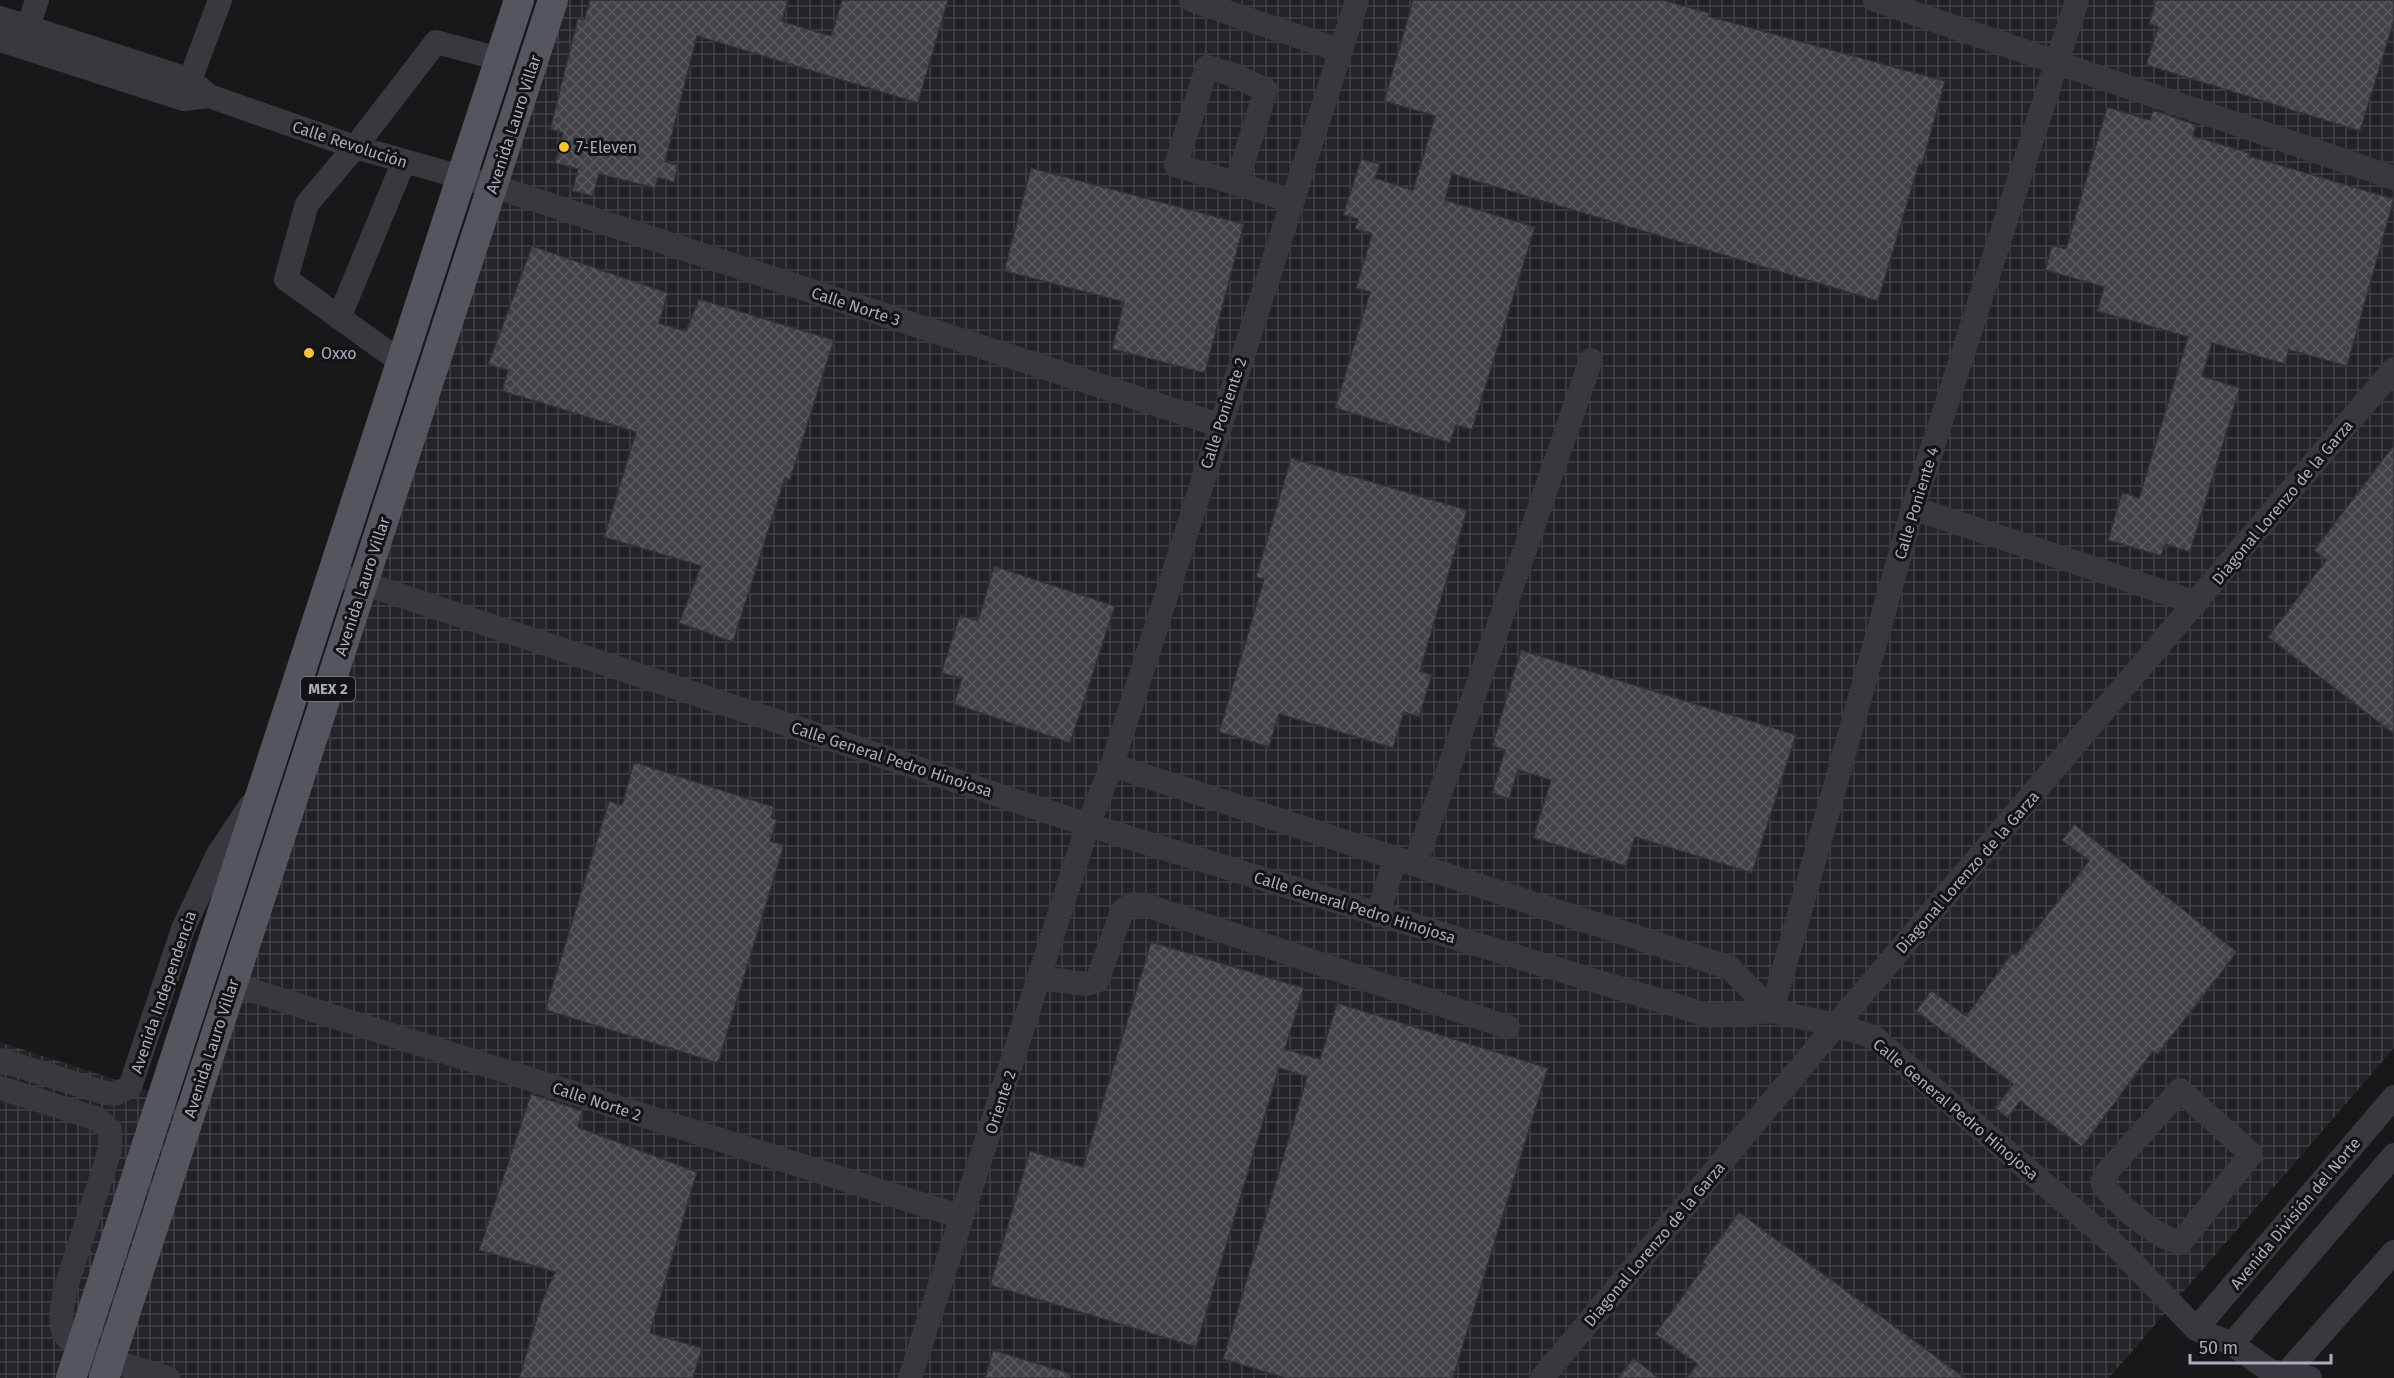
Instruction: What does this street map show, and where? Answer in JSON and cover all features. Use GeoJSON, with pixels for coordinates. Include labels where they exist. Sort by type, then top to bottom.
{"type":"FeatureCollection","features":[{"type":"Feature","properties":{"kind":"main road","name":"Avenida Lauro Villar"},"geometry":{"type":"LineString","coordinates":[[71,1378],[519,0]]}},
{"type":"Feature","properties":{"kind":"main road","name":"Avenida Lauro Villar"},"geometry":{"type":"LineString","coordinates":[[107,1369],[553,0]]}},
{"type":"Feature","properties":{"kind":"street"},"geometry":{"type":"LineString","coordinates":[[28,27],[37,0]]}},
{"type":"Feature","properties":{"kind":"street"},"geometry":{"type":"LineString","coordinates":[[190,80],[220,0]]}},
{"type":"Feature","properties":{"kind":"street"},"geometry":{"type":"LineString","coordinates":[[1191,0],[1341,51]]}},
{"type":"Feature","properties":{"kind":"street","name":"Calle Poniente 2"},"geometry":{"type":"LineString","coordinates":[[1088,825],[1112,765],[1357,0]]}},
{"type":"Feature","properties":{"kind":"street"},"geometry":{"type":"LineString","coordinates":[[1875,0],[2057,60],[2394,178]]}},
{"type":"Feature","properties":{"kind":"street","name":"Calle Poniente 4"},"geometry":{"type":"LineString","coordinates":[[1772,1011],[1913,508],[2077,0]]}},
{"type":"Feature","properties":{"kind":"street","name":"Calle Revolución"},"geometry":{"type":"LineString","coordinates":[[0,18],[190,80],[208,96],[355,147],[493,186]]}},
{"type":"Feature","properties":{"kind":"street","name":"Calle Revolución"},"geometry":{"type":"LineString","coordinates":[[0,40],[184,99],[208,96]]}},
{"type":"Feature","properties":{"kind":"street"},"geometry":{"type":"LineString","coordinates":[[401,362],[286,279],[307,204],[355,147],[436,42],[500,59]]}},
{"type":"Feature","properties":{"kind":"street"},"geometry":{"type":"LineString","coordinates":[[1236,184],[1266,90],[1231,74],[1206,67],[1176,165],[1236,184],[1292,201]]}},
{"type":"Feature","properties":{"kind":"street"},"geometry":{"type":"LineString","coordinates":[[339,318],[404,161]]}},
{"type":"Feature","properties":{"kind":"street","name":"Calle Norte 3"},"geometry":{"type":"LineString","coordinates":[[493,186],[1219,425]]}},
{"type":"Feature","properties":{"kind":"street"},"geometry":{"type":"LineString","coordinates":[[1378,915],[1405,862],[1591,360]]}},
{"type":"Feature","properties":{"kind":"street","name":"Diagonal Lorenzo de la Garza"},"geometry":{"type":"LineString","coordinates":[[1542,1378],[1836,1025],[2394,369]]}},
{"type":"Feature","properties":{"kind":"street"},"geometry":{"type":"LineString","coordinates":[[1913,508],[2196,603]]}},
{"type":"Feature","properties":{"kind":"street","name":"Calle General Pedro Hinojosa"},"geometry":{"type":"LineString","coordinates":[[333,573],[1088,825],[1710,1016],[1772,1011],[1836,1025],[1874,1037],[2115,1245],[2196,1329],[2232,1344],[2270,1371],[2310,1378]]}},
{"type":"Feature","properties":{"kind":"street"},"geometry":{"type":"LineString","coordinates":[[1112,765],[1730,968],[1772,1011]]}},
{"type":"Feature","properties":{"kind":"street","name":"Avenida Independencia"},"geometry":{"type":"LineString","coordinates":[[0,1060],[115,1094],[130,1087],[183,928],[197,895],[217,856],[267,780]]}},
{"type":"Feature","properties":{"kind":"street","name":"Oriente 2"},"geometry":{"type":"LineString","coordinates":[[910,1378],[1088,825]]}},
{"type":"Feature","properties":{"kind":"street"},"geometry":{"type":"LineString","coordinates":[[1040,978],[1086,984],[1097,981],[1122,911],[1133,904],[1145,905],[1508,1027]]}},
{"type":"Feature","properties":{"kind":"street","name":"Calle Norte 2"},"geometry":{"type":"LineString","coordinates":[[232,984],[962,1217]]}},
{"type":"Feature","properties":{"kind":"street"},"geometry":{"type":"LineString","coordinates":[[0,1088],[105,1124],[112,1139],[65,1290],[61,1313],[63,1333],[107,1369],[168,1378]]}},
{"type":"Feature","properties":{"kind":"street"},"geometry":{"type":"LineString","coordinates":[[84,1115],[92,1089]]}},
{"type":"Feature","properties":{"kind":"street"},"geometry":{"type":"LineString","coordinates":[[2180,1090],[2251,1154],[2181,1242],[2171,1242],[2160,1236],[2136,1216],[2106,1189],[2102,1182],[2107,1172],[2180,1090]]}},
{"type":"Feature","properties":{"kind":"street","name":"Avenida División del Norte"},"geometry":{"type":"LineString","coordinates":[[2196,1329],[2394,1097]]}},
{"type":"Feature","properties":{"kind":"street"},"geometry":{"type":"LineString","coordinates":[[2232,1344],[2394,1155]]}},
{"type":"Feature","properties":{"kind":"street"},"geometry":{"type":"LineString","coordinates":[[2115,1245],[2136,1216]]}},
{"type":"Feature","properties":{"kind":"street"},"geometry":{"type":"LineString","coordinates":[[2284,1375],[2394,1252]]}},
{"type":"Feature","properties":{"kind":"shaded area"},"geometry":{"type":"Polygon","coordinates":[[[562,0],[2394,0],[2394,1048],[2109,1378],[0,1378],[0,1042],[193,1105],[562,0]]]}},
{"type":"Feature","properties":{"kind":"building"},"geometry":{"type":"Polygon","coordinates":[[[590,0],[788,0],[782,21],[831,36],[842,0],[948,0],[918,103],[697,36],[665,162],[678,165],[674,182],[658,178],[655,188],[599,174],[593,196],[572,191],[578,169],[555,163],[563,133],[550,129],[578,18],[584,20],[590,0]]]}},
{"type":"Feature","properties":{"kind":"building"},"geometry":{"type":"Polygon","coordinates":[[[1413,0],[1663,0],[1709,13],[1708,16],[1945,81],[1922,165],[1919,164],[1878,301],[1452,174],[1445,200],[1535,227],[1472,430],[1456,425],[1450,443],[1335,408],[1370,292],[1356,288],[1372,234],[1355,229],[1358,219],[1343,215],[1361,159],[1380,164],[1375,178],[1413,190],[1435,116],[1384,101],[1413,0]]]}},
{"type":"Feature","properties":{"kind":"building"},"geometry":{"type":"Polygon","coordinates":[[[2156,0],[2394,0],[2394,21],[2360,131],[2146,65],[2158,27],[2149,24],[2156,0]]]}},
{"type":"Feature","properties":{"kind":"building"},"geometry":{"type":"Polygon","coordinates":[[[2107,107],[2150,120],[2153,110],[2196,125],[2193,136],[2250,153],[2249,156],[2394,199],[2347,366],[2289,350],[2285,364],[2212,343],[2202,376],[2240,388],[2190,552],[2165,544],[2161,556],[2108,540],[2122,492],[2139,498],[2188,337],[2097,311],[2104,287],[2045,270],[2052,245],[2066,249],[2107,107]]]}},
{"type":"Feature","properties":{"kind":"building"},"geometry":{"type":"Polygon","coordinates":[[[1031,168],[1244,224],[1205,373],[1112,349],[1124,302],[1004,271],[1031,168]]]}},
{"type":"Feature","properties":{"kind":"building"},"geometry":{"type":"Polygon","coordinates":[[[532,246],[668,293],[659,323],[686,331],[699,299],[834,340],[790,480],[785,478],[733,642],[679,623],[701,566],[604,537],[636,432],[502,391],[508,370],[488,365],[532,246]]]}},
{"type":"Feature","properties":{"kind":"building"},"geometry":{"type":"Polygon","coordinates":[[[2394,445],[2394,734],[2268,637],[2326,560],[2314,550],[2394,445]]]}},
{"type":"Feature","properties":{"kind":"building"},"geometry":{"type":"Polygon","coordinates":[[[1291,458],[1467,510],[1420,671],[1432,675],[1419,717],[1404,712],[1393,748],[1279,714],[1269,747],[1219,732],[1264,579],[1256,577],[1291,458]]]}},
{"type":"Feature","properties":{"kind":"building"},"geometry":{"type":"Polygon","coordinates":[[[994,566],[1115,606],[1070,743],[954,704],[962,678],[941,673],[960,615],[978,621],[994,566]]]}},
{"type":"Feature","properties":{"kind":"building"},"geometry":{"type":"Polygon","coordinates":[[[1521,650],[1796,735],[1752,873],[1635,837],[1626,866],[1533,838],[1551,780],[1518,770],[1509,799],[1492,793],[1505,750],[1492,746],[1521,650]]]}},
{"type":"Feature","properties":{"kind":"building"},"geometry":{"type":"Polygon","coordinates":[[[634,762],[774,807],[771,818],[777,820],[770,841],[784,845],[718,1063],[545,1010],[609,801],[622,805],[634,762]]]}},
{"type":"Feature","properties":{"kind":"building"},"geometry":{"type":"Polygon","coordinates":[[[2074,824],[2237,952],[2158,1054],[2153,1051],[2082,1147],[2020,1101],[2008,1118],[1995,1108],[2013,1084],[1916,1011],[1931,990],[1966,1016],[2012,953],[2016,955],[2089,861],[2062,840],[2074,824]]]}},
{"type":"Feature","properties":{"kind":"building"},"geometry":{"type":"Polygon","coordinates":[[[1151,942],[1304,988],[1285,1049],[1320,1059],[1337,1003],[1548,1068],[1453,1378],[1285,1378],[1223,1359],[1307,1077],[1279,1068],[1196,1347],[990,1285],[1030,1151],[1083,1167],[1151,942]]]}},
{"type":"Feature","properties":{"kind":"building"},"geometry":{"type":"Polygon","coordinates":[[[531,1094],[583,1111],[578,1127],[697,1172],[650,1333],[702,1348],[693,1378],[519,1378],[542,1301],[555,1272],[479,1250],[531,1094]]]}},
{"type":"Feature","properties":{"kind":"building"},"geometry":{"type":"Polygon","coordinates":[[[1739,1212],[1965,1378],[1687,1378],[1697,1364],[1655,1334],[1705,1265],[1702,1263],[1739,1212]]]}},
{"type":"Feature","properties":{"kind":"building"},"geometry":{"type":"Polygon","coordinates":[[[993,1350],[1071,1374],[1070,1378],[985,1378],[993,1350]]]}},
{"type":"Feature","properties":{"kind":"building"},"geometry":{"type":"Polygon","coordinates":[[[1633,1358],[1659,1378],[1618,1378],[1633,1358]]]}},
{"type":"Feature","properties":{"kind":"place","name":"7-Eleven"},"geometry":{"type":"Point","coordinates":[564,147]}},
{"type":"Feature","properties":{"kind":"place","name":"Oxxo"},"geometry":{"type":"Point","coordinates":[309,353]}}]}
